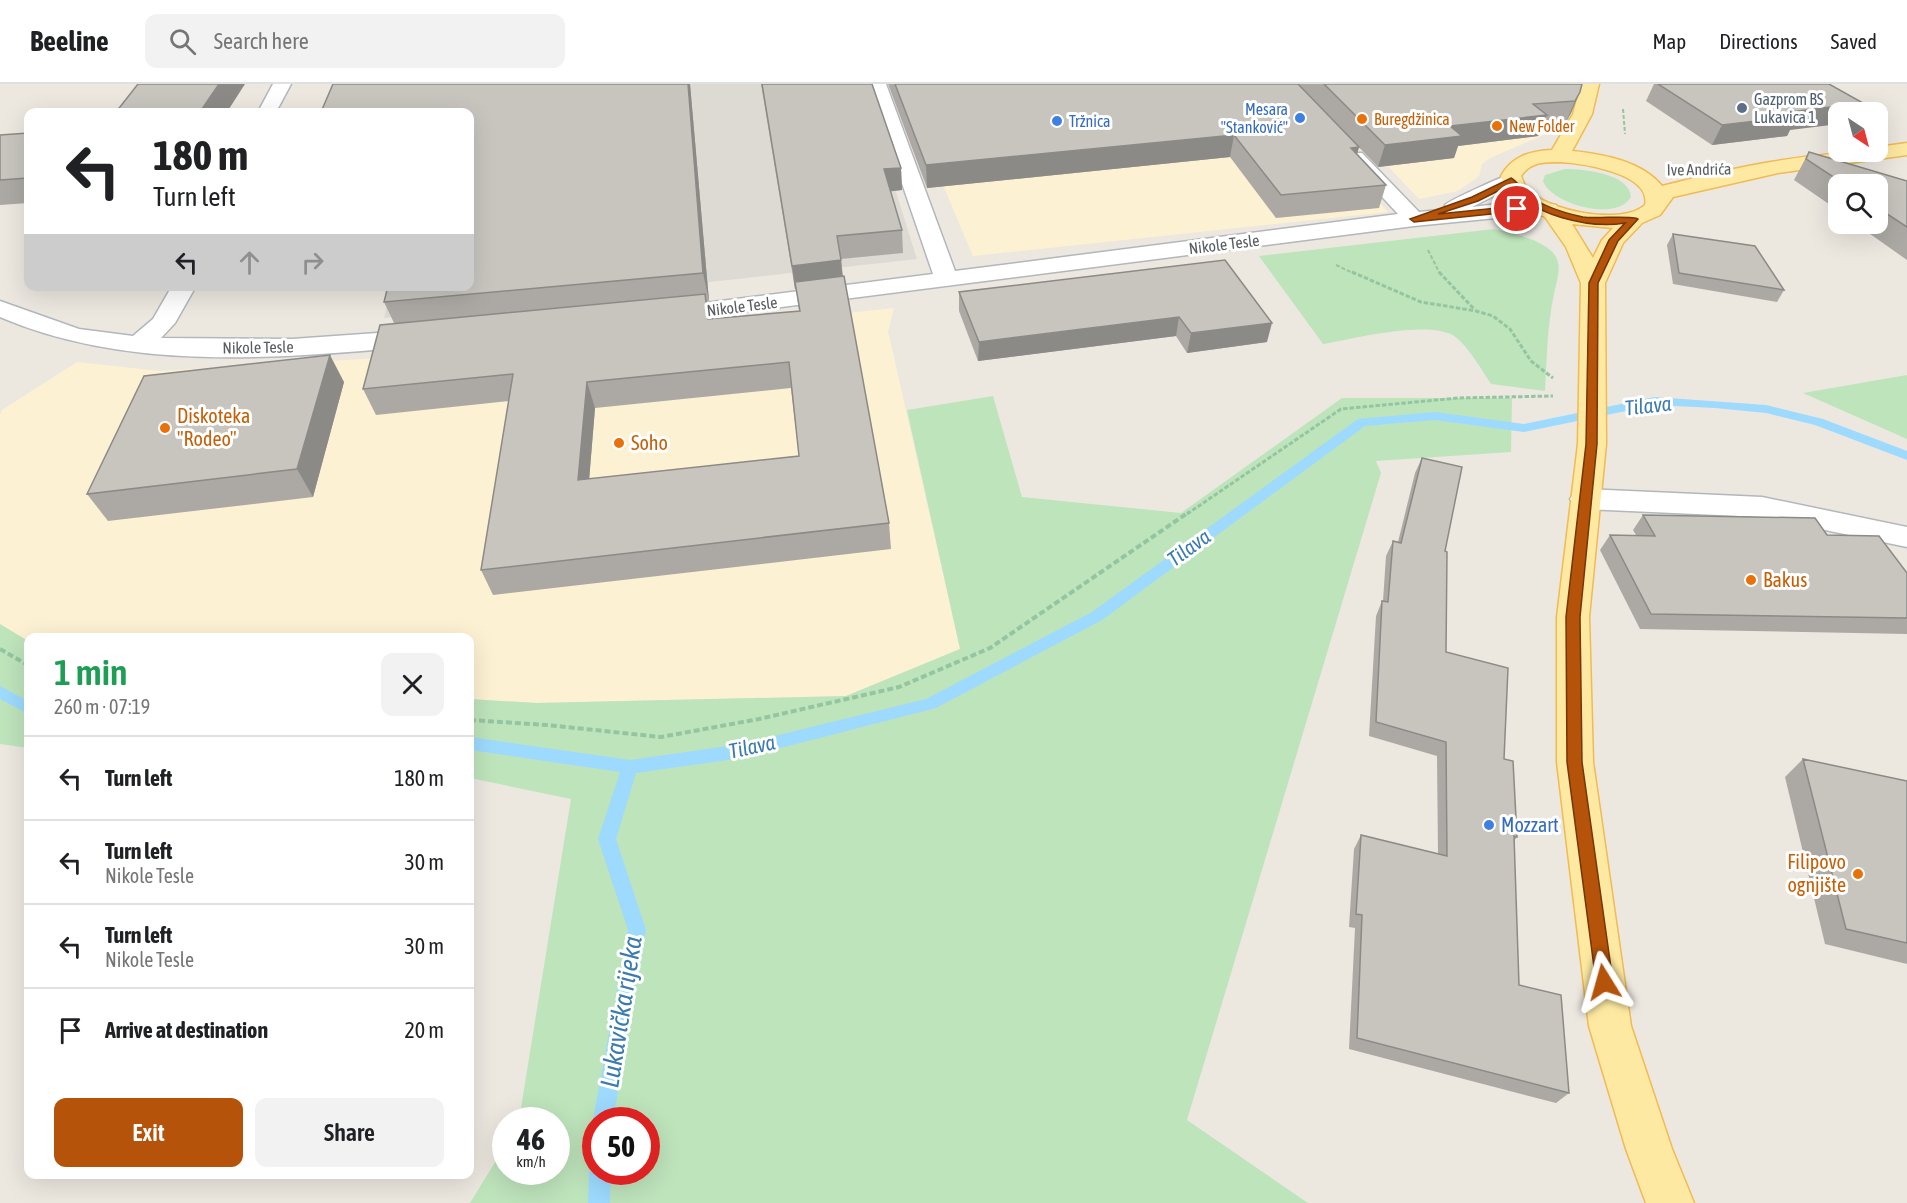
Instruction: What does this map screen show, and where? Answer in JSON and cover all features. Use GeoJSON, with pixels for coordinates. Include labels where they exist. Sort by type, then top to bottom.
{"type":"FeatureCollection","features":[{"type":"Feature","properties":{"kind":"main road"},"geometry":{"type":"LineString","coordinates":[[1589,93],[1598,137],[1618,166]]}},
{"type":"Feature","properties":{"kind":"main road"},"geometry":{"type":"LineString","coordinates":[[1558,156],[1574,136],[1589,93]]}},
{"type":"Feature","properties":{"kind":"main road","name":"Ive Andrića"},"geometry":{"type":"LineString","coordinates":[[1593,283],[1613,240],[1634,219],[1651,212],[1665,192],[1778,167],[1907,149]]}},
{"type":"Feature","properties":{"kind":"main road"},"geometry":{"type":"LineString","coordinates":[[1634,219],[1594,221],[1550,211],[1519,193],[1511,180],[1512,171],[1525,161],[1558,156],[1587,158],[1618,166],[1636,175],[1650,185],[1657,201]]}},
{"type":"Feature","properties":{"kind":"main road","name":"Ive Andrića"},"geometry":{"type":"LineString","coordinates":[[1618,166],[1666,170],[1778,167]]}},
{"type":"Feature","properties":{"kind":"main road"},"geometry":{"type":"LineString","coordinates":[[1550,211],[1577,247],[1593,283],[1592,444],[1573,617],[1575,762],[1610,1026],[1649,1149],[1670,1203]]}},
{"type":"Feature","properties":{"kind":"street"},"geometry":{"type":"LineString","coordinates":[[269,108],[282,84]]}},
{"type":"Feature","properties":{"kind":"street"},"geometry":{"type":"LineString","coordinates":[[877,84],[925,224],[947,280]]}},
{"type":"Feature","properties":{"kind":"street"},"geometry":{"type":"LineString","coordinates":[[1342,143],[1414,219]]}},
{"type":"Feature","properties":{"kind":"street","name":"Nikole Tesle"},"geometry":{"type":"LineString","coordinates":[[1414,219],[1475,199],[1511,180]]}},
{"type":"Feature","properties":{"kind":"street","name":"Nikole Tesle"},"geometry":{"type":"LineString","coordinates":[[638,318],[1414,219],[1517,209],[1550,211]]}},
{"type":"Feature","properties":{"kind":"street"},"geometry":{"type":"LineString","coordinates":[[139,344],[162,323],[181,291]]}},
{"type":"Feature","properties":{"kind":"street","name":"Nikole Tesle"},"geometry":{"type":"LineString","coordinates":[[0,308],[65,333],[104,341],[139,344],[244,349],[349,344],[441,336]]}},
{"type":"Feature","properties":{"kind":"street"},"geometry":{"type":"LineString","coordinates":[[1585,499],[1762,507],[1907,537]]}},
{"type":"Feature","properties":{"kind":"path"},"geometry":{"type":"LineString","coordinates":[[1428,245],[1429,255],[1442,276],[1474,309]]}},
{"type":"Feature","properties":{"kind":"path"},"geometry":{"type":"LineString","coordinates":[[1332,263],[1416,299],[1436,305],[1474,309],[1503,322],[1532,361],[1559,382]]}},
{"type":"Feature","properties":{"kind":"path"},"geometry":{"type":"LineString","coordinates":[[474,720],[547,725],[661,738],[759,719],[899,687],[990,648],[1341,409],[1458,398],[1560,396]]}},
{"type":"Feature","properties":{"kind":"path"},"geometry":{"type":"LineString","coordinates":[[0,649],[24,662]]}},
{"type":"Feature","properties":{"kind":"shaded area"},"geometry":{"type":"Polygon","coordinates":[[[448,84],[862,84],[917,259],[384,318],[391,291],[474,291],[474,108],[467,108],[448,84]]]}},
{"type":"Feature","properties":{"kind":"shaded area"},"geometry":{"type":"Polygon","coordinates":[[[900,84],[1271,84],[1388,212],[973,256],[900,84]]]}},
{"type":"Feature","properties":{"kind":"shaded area"},"geometry":{"type":"Polygon","coordinates":[[[1310,84],[1562,116],[1546,134],[1490,158],[1482,164],[1479,176],[1458,191],[1419,199],[1310,84]]]}},
{"type":"Feature","properties":{"kind":"shaded area"},"geometry":{"type":"Polygon","coordinates":[[[894,308],[888,331],[960,649],[846,696],[537,703],[474,699],[474,633],[24,633],[24,639],[0,624],[0,414],[2,410],[77,362],[160,371],[497,351],[894,308]]]}},
{"type":"Feature","properties":{"kind":"green space"},"geometry":{"type":"Polygon","coordinates":[[[1565,169],[1583,170],[1614,178],[1622,182],[1631,197],[1624,204],[1613,208],[1599,209],[1571,203],[1549,190],[1543,181],[1545,175],[1565,169]]]}},
{"type":"Feature","properties":{"kind":"green space"},"geometry":{"type":"Polygon","coordinates":[[[1494,229],[1519,235],[1545,246],[1558,261],[1558,276],[1549,330],[1545,391],[1491,384],[1467,349],[1458,339],[1447,333],[1432,330],[1394,331],[1323,344],[1259,256],[1494,229]]]}},
{"type":"Feature","properties":{"kind":"green space"},"geometry":{"type":"Polygon","coordinates":[[[1907,375],[1907,439],[1803,393],[1907,375]]]}},
{"type":"Feature","properties":{"kind":"green space"},"geometry":{"type":"Polygon","coordinates":[[[993,396],[1022,497],[1181,513],[1342,398],[1512,398],[1511,452],[1376,461],[1381,473],[1187,1120],[1308,1203],[470,1203],[492,1167],[492,1185],[570,1185],[570,1107],[521,1107],[571,799],[474,779],[474,699],[537,703],[846,696],[960,649],[907,410],[993,396]]]}},
{"type":"Feature","properties":{"kind":"green space"},"geometry":{"type":"Polygon","coordinates":[[[0,624],[24,639],[24,747],[0,744],[0,624]]]}},
{"type":"Feature","properties":{"kind":"building"},"geometry":{"type":"Polygon","coordinates":[[[138,84],[219,84],[203,108],[119,108],[138,84]]]}},
{"type":"Feature","properties":{"kind":"building"},"geometry":{"type":"Polygon","coordinates":[[[333,84],[688,84],[703,273],[384,302],[387,291],[474,291],[474,108],[323,108],[333,84]]]}},
{"type":"Feature","properties":{"kind":"building"},"geometry":{"type":"Polygon","coordinates":[[[762,84],[872,84],[901,168],[884,169],[902,230],[837,236],[841,260],[792,266],[762,84]]]}},
{"type":"Feature","properties":{"kind":"building"},"geometry":{"type":"Polygon","coordinates":[[[895,84],[1298,84],[1359,147],[1351,148],[1386,185],[1281,195],[1234,135],[926,165],[895,84]]]}},
{"type":"Feature","properties":{"kind":"building"},"geometry":{"type":"Polygon","coordinates":[[[1324,84],[1582,84],[1575,101],[1533,104],[1547,115],[1450,126],[1462,136],[1385,145],[1324,84]]]}},
{"type":"Feature","properties":{"kind":"building"},"geometry":{"type":"Polygon","coordinates":[[[1658,84],[1829,84],[1861,102],[1828,102],[1828,107],[1791,112],[1798,116],[1722,125],[1658,84]]]}},
{"type":"Feature","properties":{"kind":"building"},"geometry":{"type":"Polygon","coordinates":[[[24,133],[24,178],[0,180],[0,135],[24,133]]]}},
{"type":"Feature","properties":{"kind":"building"},"geometry":{"type":"Polygon","coordinates":[[[1809,152],[1828,158],[1828,162],[1843,162],[1883,174],[1829,174],[1806,159],[1809,152]]]}},
{"type":"Feature","properties":{"kind":"building"},"geometry":{"type":"Polygon","coordinates":[[[1888,175],[1907,181],[1907,227],[1888,215],[1888,175]]]}},
{"type":"Feature","properties":{"kind":"building"},"geometry":{"type":"Polygon","coordinates":[[[1673,234],[1755,246],[1784,290],[1679,273],[1673,234]]]}},
{"type":"Feature","properties":{"kind":"building"},"geometry":{"type":"Polygon","coordinates":[[[1225,260],[1272,323],[1191,333],[1179,317],[979,342],[959,292],[1225,260]]]}},
{"type":"Feature","properties":{"kind":"building"},"geometry":{"type":"Polygon","coordinates":[[[844,276],[889,523],[481,570],[513,374],[363,389],[380,325],[705,294],[708,319],[800,311],[795,282],[844,276]],[[789,362],[587,382],[578,480],[799,456],[789,362]]]}},
{"type":"Feature","properties":{"kind":"building"},"geometry":{"type":"Polygon","coordinates":[[[330,355],[297,469],[87,494],[144,376],[330,355]]]}},
{"type":"Feature","properties":{"kind":"building"},"geometry":{"type":"Polygon","coordinates":[[[1422,458],[1462,467],[1445,551],[1447,552],[1446,652],[1508,668],[1504,759],[1513,761],[1517,837],[1514,836],[1519,985],[1561,995],[1569,1093],[1357,1038],[1362,915],[1356,914],[1361,835],[1447,856],[1446,742],[1376,722],[1382,601],[1388,602],[1393,541],[1401,543],[1422,458]]]}},
{"type":"Feature","properties":{"kind":"building","name":"Bakus"},"geometry":{"type":"Polygon","coordinates":[[[1643,515],[1815,518],[1827,535],[1879,536],[1907,573],[1907,618],[1651,614],[1610,535],[1655,536],[1643,515]]]}},
{"type":"Feature","properties":{"kind":"building","name":"Filipovo ognjište"},"geometry":{"type":"Polygon","coordinates":[[[1803,759],[1907,781],[1907,943],[1846,929],[1803,759]]]}},
{"type":"Feature","properties":{"kind":"waterway","name":"Tilava"},"geometry":{"type":"LineString","coordinates":[[630,767],[742,751],[930,704],[1097,616],[1362,422],[1435,416],[1524,428],[1655,401],[1715,404],[1766,409],[1819,422],[1907,456]]}},
{"type":"Feature","properties":{"kind":"waterway","name":"Tilava"},"geometry":{"type":"LineString","coordinates":[[0,692],[24,706]]}},
{"type":"Feature","properties":{"kind":"waterway","name":"Tilava"},"geometry":{"type":"LineString","coordinates":[[474,744],[630,767]]}},
{"type":"Feature","properties":{"kind":"waterway","name":"Lukavička rijeka"},"geometry":{"type":"LineString","coordinates":[[605,1107],[637,930],[607,839],[630,767]]}},
{"type":"Feature","properties":{"kind":"waterway","name":"Lukavička rijeka"},"geometry":{"type":"LineString","coordinates":[[599,1203],[600,1185]]}},
{"type":"Feature","properties":{"kind":"place","name":"Gazprom BS Lukavica 1"},"geometry":{"type":"Point","coordinates":[1742,108]}},
{"type":"Feature","properties":{"kind":"place","name":"Mesara \"Stanković\""},"geometry":{"type":"Point","coordinates":[1300,118]}},
{"type":"Feature","properties":{"kind":"place","name":"Buregdžinica"},"geometry":{"type":"Point","coordinates":[1362,119]}},
{"type":"Feature","properties":{"kind":"place","name":"Tržnica"},"geometry":{"type":"Point","coordinates":[1057,121]}},
{"type":"Feature","properties":{"kind":"place","name":"New Folder"},"geometry":{"type":"Point","coordinates":[1497,126]}},
{"type":"Feature","properties":{"kind":"place","name":"Diskoteka \"Rodeo\""},"geometry":{"type":"Point","coordinates":[165,428]}},
{"type":"Feature","properties":{"kind":"place","name":"Soho"},"geometry":{"type":"Point","coordinates":[619,443]}},
{"type":"Feature","properties":{"kind":"place","name":"Bakus"},"geometry":{"type":"Point","coordinates":[1751,580]}},
{"type":"Feature","properties":{"kind":"place","name":"Mozzart"},"geometry":{"type":"Point","coordinates":[1489,825]}},
{"type":"Feature","properties":{"kind":"place","name":"Filipovo ognjište"},"geometry":{"type":"Point","coordinates":[1858,874]}},
{"type":"Feature","properties":{"kind":"route"},"geometry":{"type":"LineString","coordinates":[[1517,209],[1414,219],[1475,199],[1511,180],[1526,199],[1552,211],[1603,222],[1634,219],[1613,240],[1593,283],[1592,444],[1573,617],[1575,762],[1604,982]]}}]}
